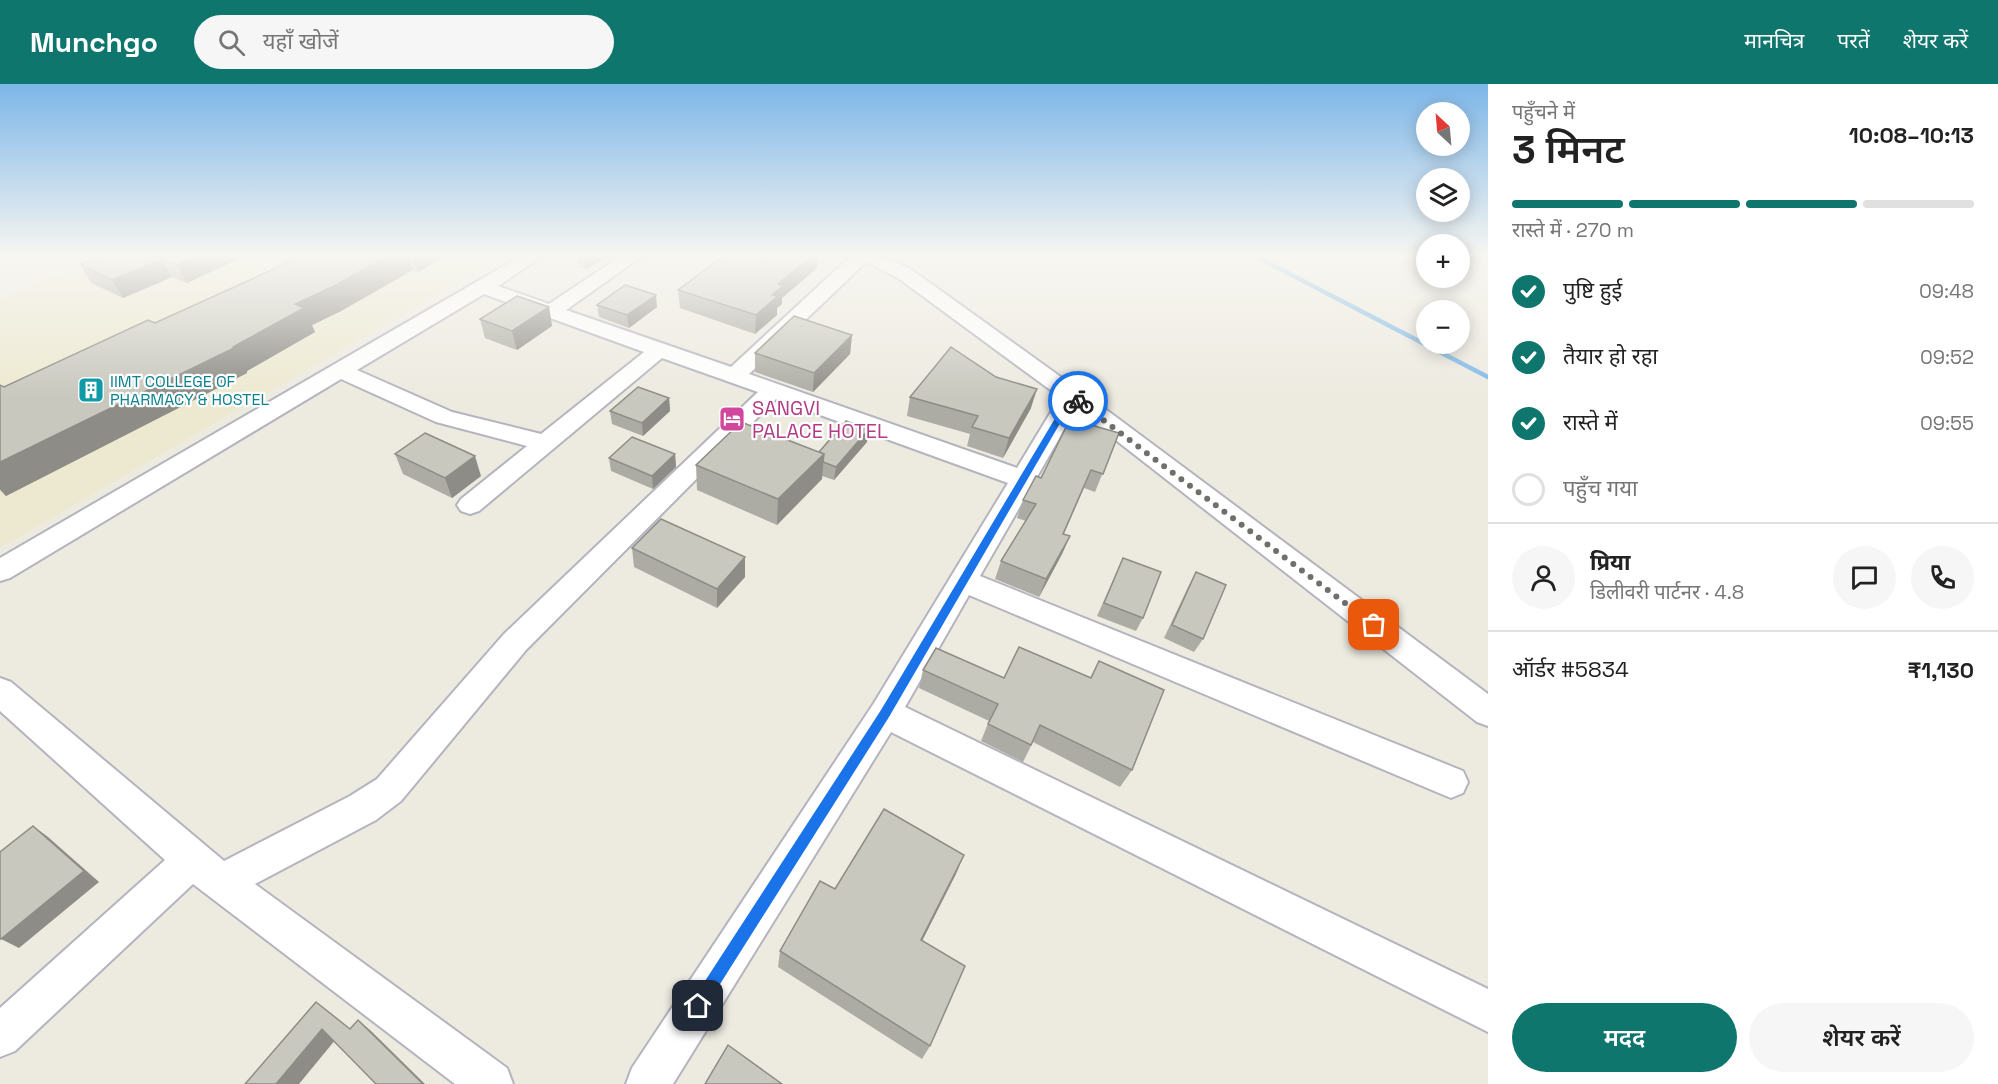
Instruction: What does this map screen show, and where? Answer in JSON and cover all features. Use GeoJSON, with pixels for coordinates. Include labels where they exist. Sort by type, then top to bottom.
{"type":"FeatureCollection","features":[{"type":"Feature","properties":{"kind":"street"},"geometry":{"type":"LineString","coordinates":[[0,571],[457,303]]}},
{"type":"Feature","properties":{"kind":"street"},"geometry":{"type":"LineString","coordinates":[[527,303],[1023,479]]}},
{"type":"Feature","properties":{"kind":"street"},"geometry":{"type":"LineString","coordinates":[[551,311],[563,303]]}},
{"type":"Feature","properties":{"kind":"street"},"geometry":{"type":"LineString","coordinates":[[734,376],[813,303]]}},
{"type":"Feature","properties":{"kind":"street"},"geometry":{"type":"LineString","coordinates":[[943,303],[1072,396],[1488,712]]}},
{"type":"Feature","properties":{"kind":"street"},"geometry":{"type":"LineString","coordinates":[[470,505],[659,350]]}},
{"type":"Feature","properties":{"kind":"street"},"geometry":{"type":"LineString","coordinates":[[341,371],[444,417],[546,443]]}},
{"type":"Feature","properties":{"kind":"street"},"geometry":{"type":"LineString","coordinates":[[0,1036],[207,871],[363,808],[389,790],[515,642],[772,391]]}},
{"type":"Feature","properties":{"kind":"street"},"geometry":{"type":"LineString","coordinates":[[648,1084],[885,713],[1072,396]]}},
{"type":"Feature","properties":{"kind":"street"},"geometry":{"type":"LineString","coordinates":[[963,581],[1451,782]]}},
{"type":"Feature","properties":{"kind":"street"},"geometry":{"type":"LineString","coordinates":[[0,691],[207,871],[491,1084]]}},
{"type":"Feature","properties":{"kind":"street"},"geometry":{"type":"LineString","coordinates":[[885,713],[1488,1011]]}},
{"type":"Feature","properties":{"kind":"shaded area"},"geometry":{"type":"Polygon","coordinates":[[[0,303],[422,303],[0,548],[0,303]]]}},
{"type":"Feature","properties":{"kind":"building"},"geometry":{"type":"Polygon","coordinates":[[[200,303],[298,303],[295,304],[304,308],[234,348],[0,462],[0,385],[4,387],[148,320],[155,323],[200,303]]]}},
{"type":"Feature","properties":{"kind":"building"},"geometry":{"type":"Polygon","coordinates":[[[506,303],[536,303],[549,307],[512,331],[480,319],[506,303]]]}},
{"type":"Feature","properties":{"kind":"building"},"geometry":{"type":"Polygon","coordinates":[[[600,303],[645,303],[627,315],[597,305],[600,303]]]}},
{"type":"Feature","properties":{"kind":"building"},"geometry":{"type":"Polygon","coordinates":[[[718,303],[770,303],[756,315],[718,303]]]}},
{"type":"Feature","properties":{"kind":"building"},"geometry":{"type":"Polygon","coordinates":[[[794,316],[852,335],[814,373],[755,353],[794,316]]]}},
{"type":"Feature","properties":{"kind":"building"},"geometry":{"type":"Polygon","coordinates":[[[951,347],[996,377],[1037,389],[1009,438],[972,427],[978,416],[910,397],[951,347]]]}},
{"type":"Feature","properties":{"kind":"building"},"geometry":{"type":"Polygon","coordinates":[[[638,387],[669,398],[642,423],[610,411],[638,387]]]}},
{"type":"Feature","properties":{"kind":"building"},"geometry":{"type":"Polygon","coordinates":[[[1070,419],[1119,433],[1103,474],[1091,470],[1063,534],[1070,536],[1046,579],[1001,561],[1036,504],[1023,500],[1036,476],[1041,478],[1070,419]]]}},
{"type":"Feature","properties":{"kind":"building"},"geometry":{"type":"Polygon","coordinates":[[[846,421],[869,429],[836,467],[823,462],[824,454],[819,452],[846,421]]]}},
{"type":"Feature","properties":{"kind":"building"},"geometry":{"type":"Polygon","coordinates":[[[741,422],[824,454],[778,499],[696,465],[741,422]]]}},
{"type":"Feature","properties":{"kind":"building"},"geometry":{"type":"Polygon","coordinates":[[[425,433],[475,456],[445,478],[395,454],[425,433]]]}},
{"type":"Feature","properties":{"kind":"building"},"geometry":{"type":"Polygon","coordinates":[[[632,437],[675,454],[652,476],[609,458],[632,437]]]}},
{"type":"Feature","properties":{"kind":"building"},"geometry":{"type":"Polygon","coordinates":[[[661,519],[745,557],[717,589],[632,548],[661,519]]]}},
{"type":"Feature","properties":{"kind":"building"},"geometry":{"type":"Polygon","coordinates":[[[1123,558],[1161,572],[1143,618],[1104,603],[1123,558]]]}},
{"type":"Feature","properties":{"kind":"building"},"geometry":{"type":"Polygon","coordinates":[[[1196,572],[1226,585],[1203,639],[1172,625],[1196,572]]]}},
{"type":"Feature","properties":{"kind":"building"},"geometry":{"type":"Polygon","coordinates":[[[1019,647],[1091,678],[1099,661],[1164,690],[1132,770],[1040,725],[1031,745],[988,724],[998,704],[923,670],[936,648],[1004,678],[1019,647]]]}},
{"type":"Feature","properties":{"kind":"building"},"geometry":{"type":"Polygon","coordinates":[[[884,809],[964,855],[921,940],[965,966],[930,1046],[780,951],[820,881],[835,889],[884,809]]]}},
{"type":"Feature","properties":{"kind":"building"},"geometry":{"type":"Polygon","coordinates":[[[33,826],[84,871],[1,939],[0,852],[33,826]]]}},
{"type":"Feature","properties":{"kind":"building"},"geometry":{"type":"Polygon","coordinates":[[[316,1002],[350,1029],[358,1020],[423,1084],[376,1084],[322,1029],[276,1084],[245,1084],[316,1002]]]}},
{"type":"Feature","properties":{"kind":"building"},"geometry":{"type":"Polygon","coordinates":[[[728,1045],[782,1084],[705,1084],[728,1045]]]}},
{"type":"Feature","properties":{"kind":"waterway"},"geometry":{"type":"LineString","coordinates":[[1345,303],[1488,377]]}},
{"type":"Feature","properties":{"kind":"way so far"},"geometry":{"type":"LineString","coordinates":[[1078,401],[1374,625]]}},
{"type":"Feature","properties":{"kind":"place","name":"IIMT COLLEGE OF PHARMACY & HOSTEL"},"geometry":{"type":"Point","coordinates":[91,390]}},
{"type":"Feature","properties":{"kind":"place","name":"SANGVI PALACE HOTEL"},"geometry":{"type":"Point","coordinates":[732,419]}},
{"type":"Feature","properties":{"kind":"route"},"geometry":{"type":"LineString","coordinates":[[698,1006],[885,713],[1072,396],[1078,401]]}}]}
